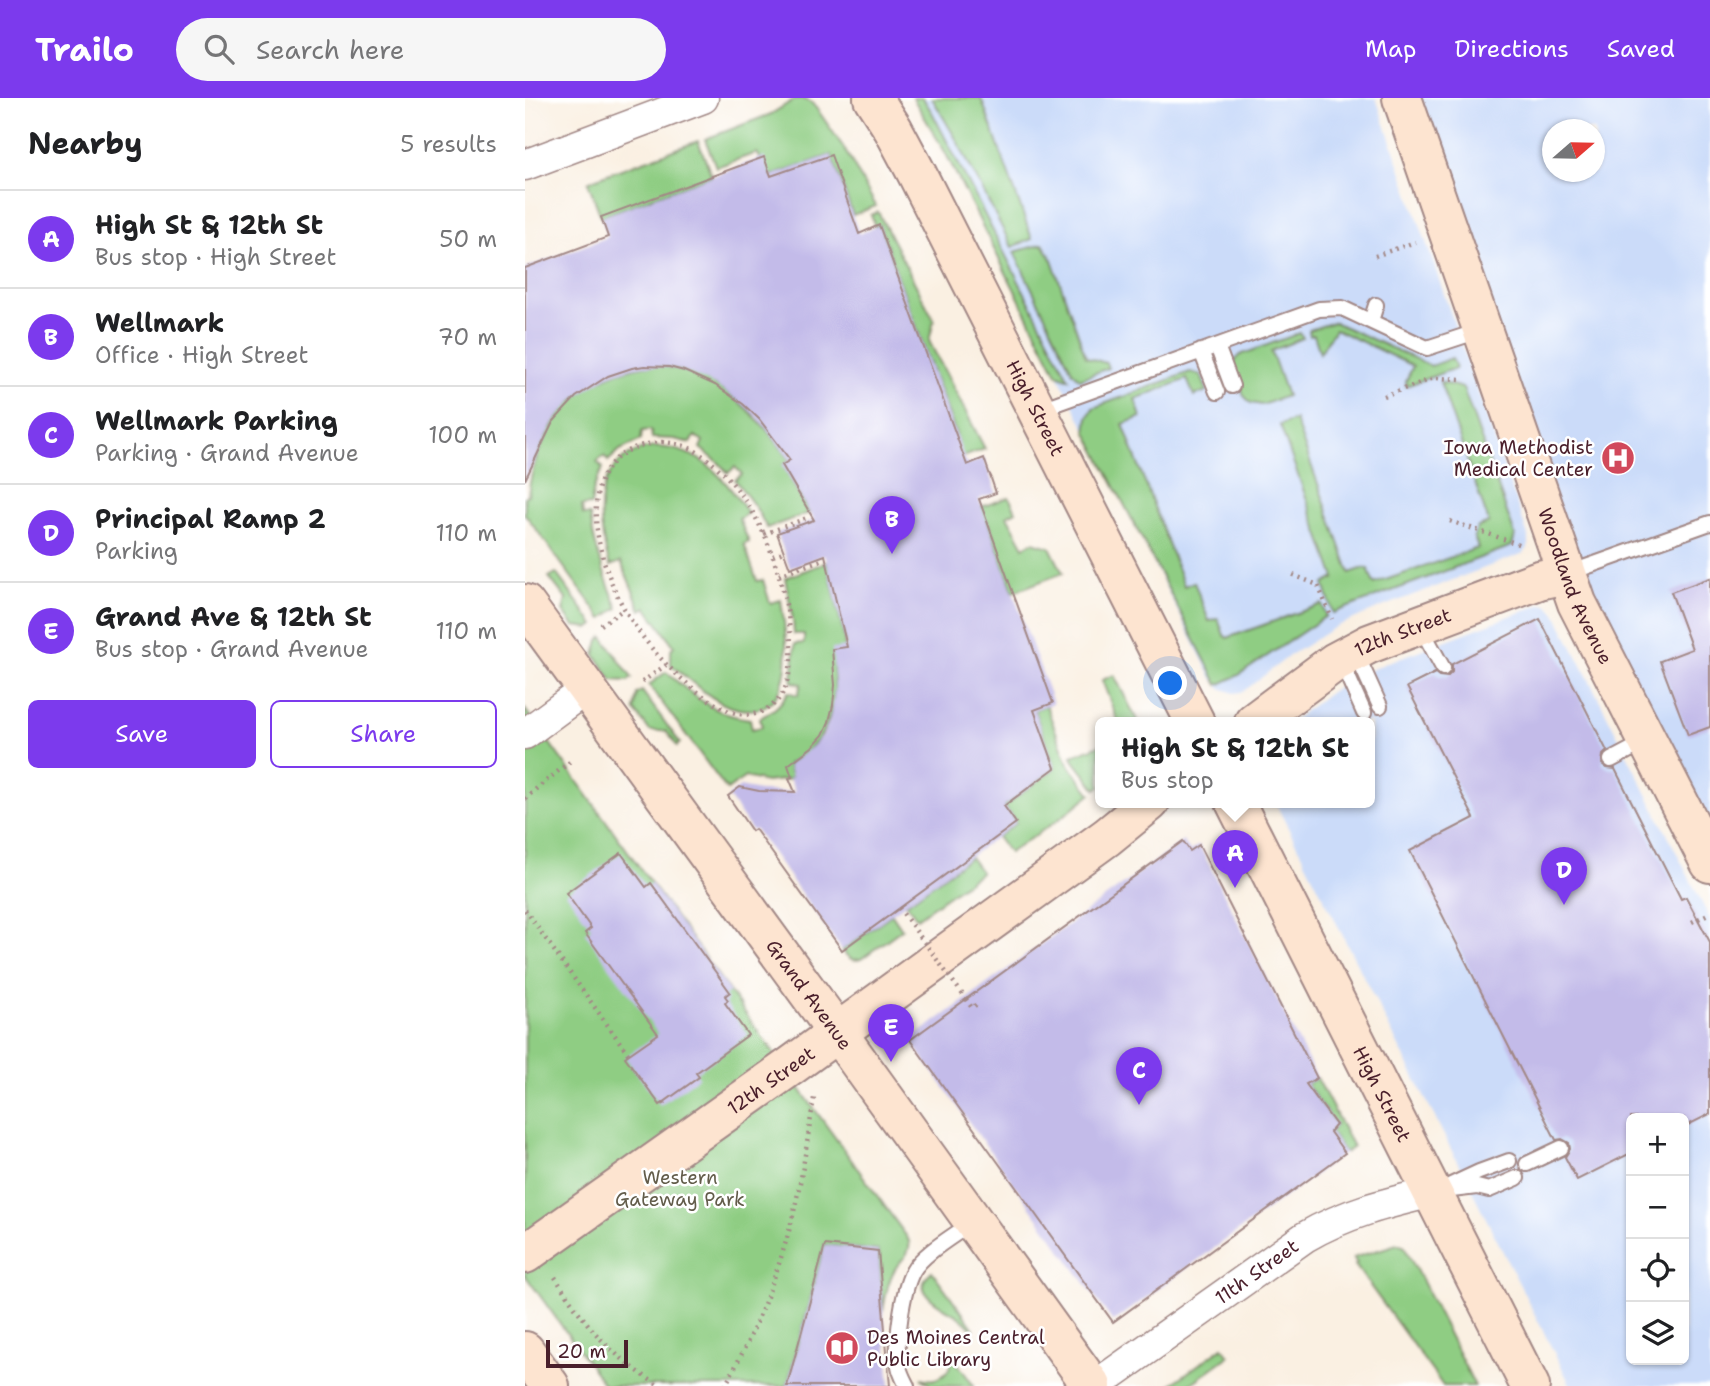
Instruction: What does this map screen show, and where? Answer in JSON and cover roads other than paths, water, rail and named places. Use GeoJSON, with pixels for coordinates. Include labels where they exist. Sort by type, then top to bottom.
{"type":"FeatureCollection","features":[{"type":"Feature","properties":{"kind":"main road","name":"High Street"},"geometry":{"type":"LineString","coordinates":[[873,98],[916,172],[1192,717]]}},
{"type":"Feature","properties":{"kind":"main road","name":"Woodland Avenue"},"geometry":{"type":"LineString","coordinates":[[1402,98],[1577,603],[1710,863]]}},
{"type":"Feature","properties":{"kind":"main road","name":"12th Street"},"geometry":{"type":"LineString","coordinates":[[1261,717],[1348,655],[1369,644],[1539,580],[1566,574]]}},
{"type":"Feature","properties":{"kind":"main road","name":"Grand Avenue"},"geometry":{"type":"LineString","coordinates":[[525,604],[1093,1386]]}},
{"type":"Feature","properties":{"kind":"main road","name":"12th Street"},"geometry":{"type":"LineString","coordinates":[[525,1254],[1034,891],[1143,808]]}},
{"type":"Feature","properties":{"kind":"main road","name":"High Street"},"geometry":{"type":"LineString","coordinates":[[1238,808],[1530,1386]]}},
{"type":"Feature","properties":{"kind":"main road"},"geometry":{"type":"LineString","coordinates":[[525,1351],[550,1386]]}},
{"type":"Feature","properties":{"kind":"street"},"geometry":{"type":"LineString","coordinates":[[525,165],[703,98]]}},
{"type":"Feature","properties":{"kind":"street"},"geometry":{"type":"LineString","coordinates":[[525,734],[586,690]]}},
{"type":"Feature","properties":{"kind":"street","name":"11th Street"},"geometry":{"type":"LineString","coordinates":[[1093,1386],[1318,1229],[1345,1216],[1433,1192]]}},
{"type":"Feature","properties":{"kind":"lane"},"geometry":{"type":"LineString","coordinates":[[1371,321],[1376,305]]}},
{"type":"Feature","properties":{"kind":"lane"},"geometry":{"type":"LineString","coordinates":[[1037,411],[1126,371],[1217,346],[1257,324],[1319,309],[1342,308],[1427,348],[1482,330]]}},
{"type":"Feature","properties":{"kind":"lane"},"geometry":{"type":"LineString","coordinates":[[1217,346],[1232,386]]}},
{"type":"Feature","properties":{"kind":"lane"},"geometry":{"type":"LineString","coordinates":[[1201,351],[1217,392]]}},
{"type":"Feature","properties":{"kind":"lane"},"geometry":{"type":"LineString","coordinates":[[1566,574],[1710,523]]}},
{"type":"Feature","properties":{"kind":"lane"},"geometry":{"type":"LineString","coordinates":[[1420,625],[1443,668]]}},
{"type":"Feature","properties":{"kind":"lane"},"geometry":{"type":"LineString","coordinates":[[1348,655],[1380,706]]}},
{"type":"Feature","properties":{"kind":"lane"},"geometry":{"type":"LineString","coordinates":[[1348,655],[1364,713]]}},
{"type":"Feature","properties":{"kind":"lane"},"geometry":{"type":"LineString","coordinates":[[1611,760],[1647,741]]}},
{"type":"Feature","properties":{"kind":"lane"},"geometry":{"type":"LineString","coordinates":[[1527,1164],[1561,1148]]}},
{"type":"Feature","properties":{"kind":"lane"},"geometry":{"type":"LineString","coordinates":[[1433,1192],[1509,1161]]}},
{"type":"Feature","properties":{"kind":"lane"},"geometry":{"type":"LineString","coordinates":[[1433,1192],[1477,1186],[1489,1190],[1517,1178]]}},
{"type":"Feature","properties":{"kind":"lane"},"geometry":{"type":"LineString","coordinates":[[907,1386],[899,1369],[898,1350],[903,1300],[913,1270],[926,1256],[973,1222]]}},
{"type":"Feature","properties":{"kind":"place","name":"Iowa Methodist Medical Center"},"geometry":{"type":"Point","coordinates":[1618,458]}},
{"type":"Feature","properties":{"kind":"place","name":"Wellmark"},"geometry":{"type":"Point","coordinates":[892,554]}},
{"type":"Feature","properties":{"kind":"place","name":"High St & 12th St"},"geometry":{"type":"Point","coordinates":[1235,888]}},
{"type":"Feature","properties":{"kind":"place","name":"Principal Ramp 2"},"geometry":{"type":"Point","coordinates":[1564,905]}},
{"type":"Feature","properties":{"kind":"place","name":"Grand Ave & 12th St"},"geometry":{"type":"Point","coordinates":[891,1062]}},
{"type":"Feature","properties":{"kind":"place","name":"Wellmark Parking"},"geometry":{"type":"Point","coordinates":[1139,1105]}},
{"type":"Feature","properties":{"kind":"place","name":"Des Moines Central Public Library"},"geometry":{"type":"Point","coordinates":[842,1348]}},
{"type":"Feature","properties":{"kind":"park label","name":"Western Gateway Park"},"geometry":{"type":"Point","coordinates":[680,1188]}}]}
